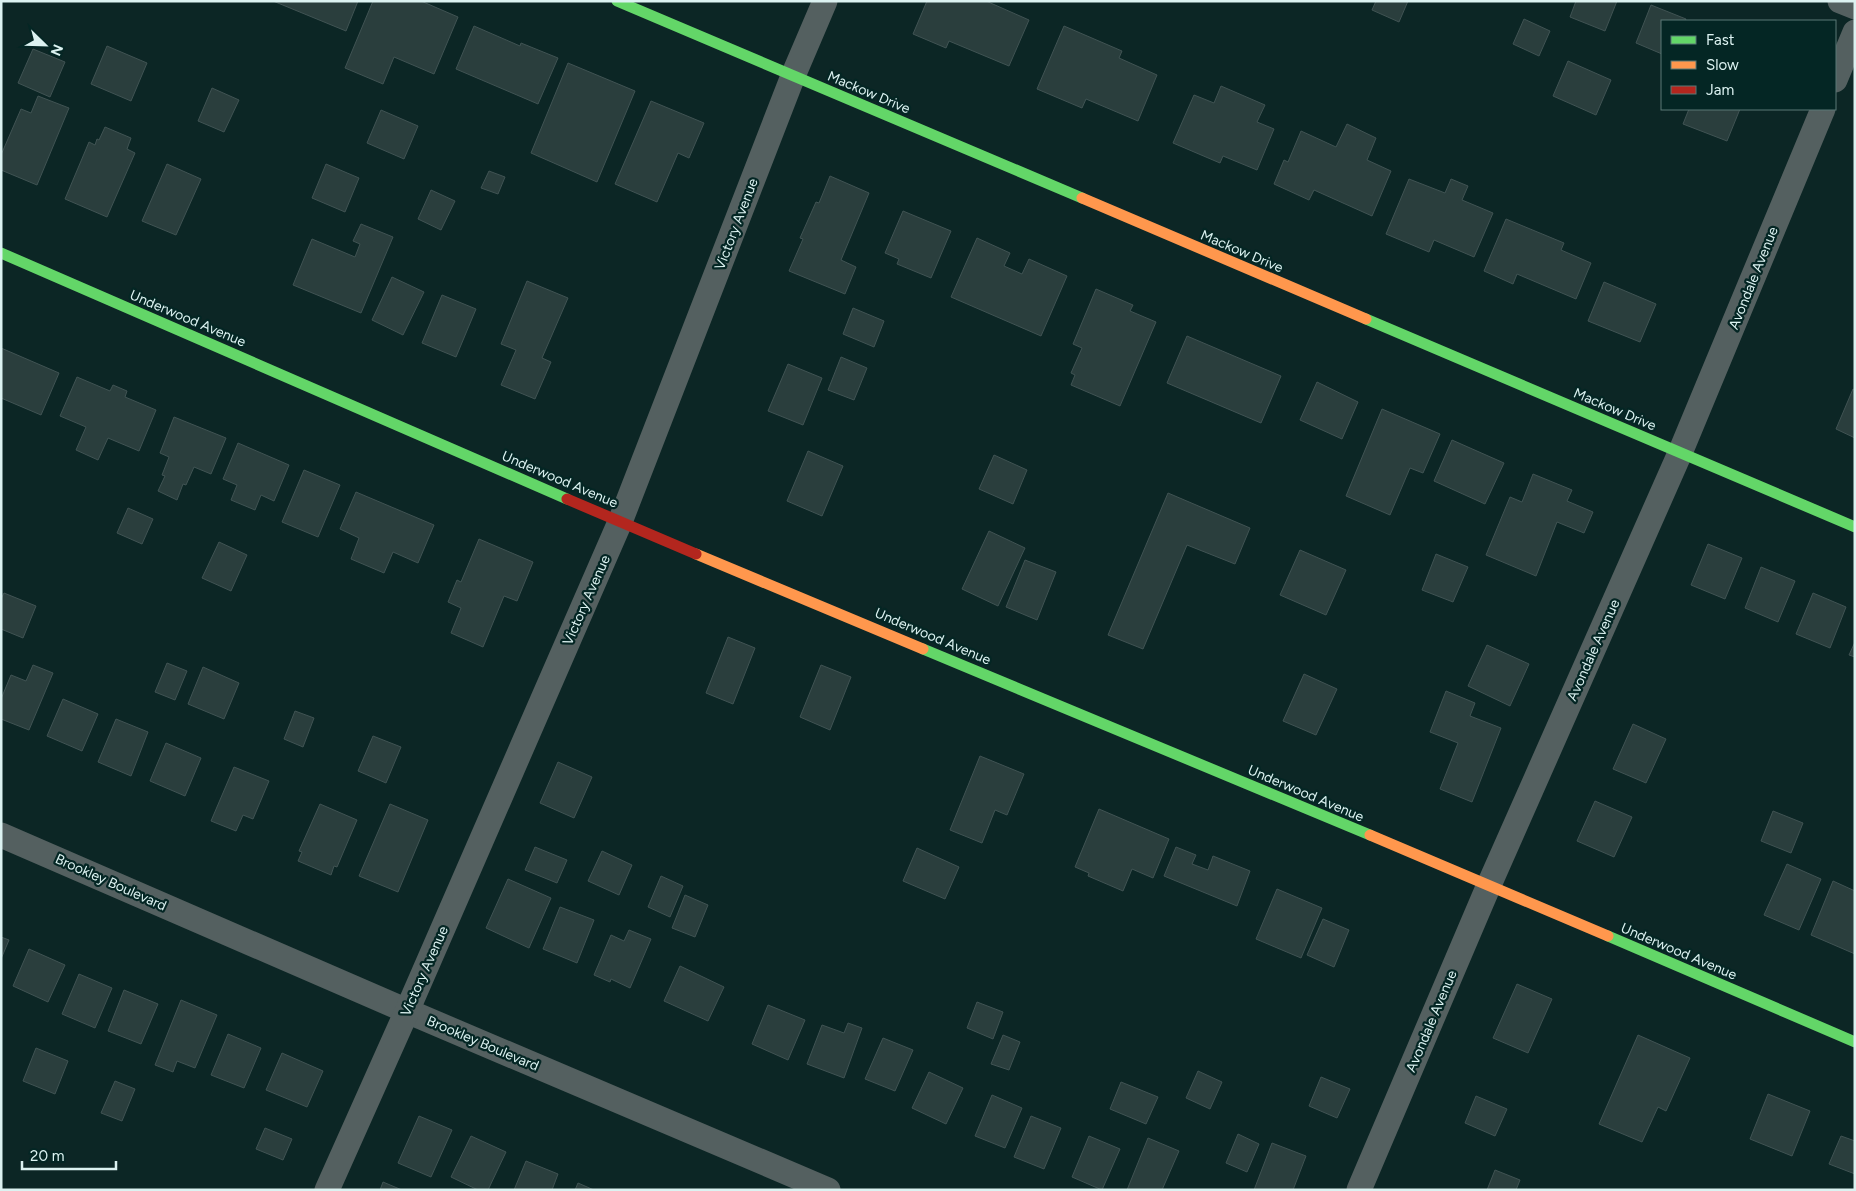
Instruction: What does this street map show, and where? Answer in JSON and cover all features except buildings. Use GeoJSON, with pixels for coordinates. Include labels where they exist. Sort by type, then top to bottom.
{"type":"FeatureCollection","features":[{"type":"Feature","properties":{"kind":"street","name":"Mackow Drive"},"geometry":{"type":"LineString","coordinates":[[617,1],[1855,528]]}},
{"type":"Feature","properties":{"kind":"street","name":"Victory Avenue"},"geometry":{"type":"LineString","coordinates":[[326,1190],[407,1011],[620,522],[793,76],[825,1]]}},
{"type":"Feature","properties":{"kind":"street"},"geometry":{"type":"LineString","coordinates":[[1840,1],[1855,7]]}},
{"type":"Feature","properties":{"kind":"street"},"geometry":{"type":"LineString","coordinates":[[1836,78],[1855,32]]}},
{"type":"Feature","properties":{"kind":"street","name":"Avondale Avenue"},"geometry":{"type":"LineString","coordinates":[[1359,1190],[1489,885],[1680,453],[1823,110]]}},
{"type":"Feature","properties":{"kind":"street","name":"Underwood Avenue"},"geometry":{"type":"LineString","coordinates":[[1,253],[620,522],[1489,885],[1855,1042]]}},
{"type":"Feature","properties":{"kind":"street","name":"Brookley Boulevard"},"geometry":{"type":"LineString","coordinates":[[1,834],[407,1011],[828,1190]]}},
{"type":"Feature","properties":{"kind":"traffic: fast"},"geometry":{"type":"LineString","coordinates":[[617,1],[1082,198]]}},
{"type":"Feature","properties":{"kind":"traffic: fast"},"geometry":{"type":"LineString","coordinates":[[1,253],[567,499]]}},
{"type":"Feature","properties":{"kind":"traffic: fast"},"geometry":{"type":"LineString","coordinates":[[1366,319],[1855,527]]}},
{"type":"Feature","properties":{"kind":"traffic: fast"},"geometry":{"type":"LineString","coordinates":[[923,649],[1370,835]]}},
{"type":"Feature","properties":{"kind":"traffic: fast"},"geometry":{"type":"LineString","coordinates":[[1608,936],[1855,1042]]}},
{"type":"Feature","properties":{"kind":"traffic: slow"},"geometry":{"type":"LineString","coordinates":[[1082,198],[1366,319]]}},
{"type":"Feature","properties":{"kind":"traffic: slow"},"geometry":{"type":"LineString","coordinates":[[696,554],[923,649]]}},
{"type":"Feature","properties":{"kind":"traffic: slow"},"geometry":{"type":"LineString","coordinates":[[1370,835],[1608,936]]}},
{"type":"Feature","properties":{"kind":"traffic: jam"},"geometry":{"type":"LineString","coordinates":[[567,499],[696,554]]}}]}
